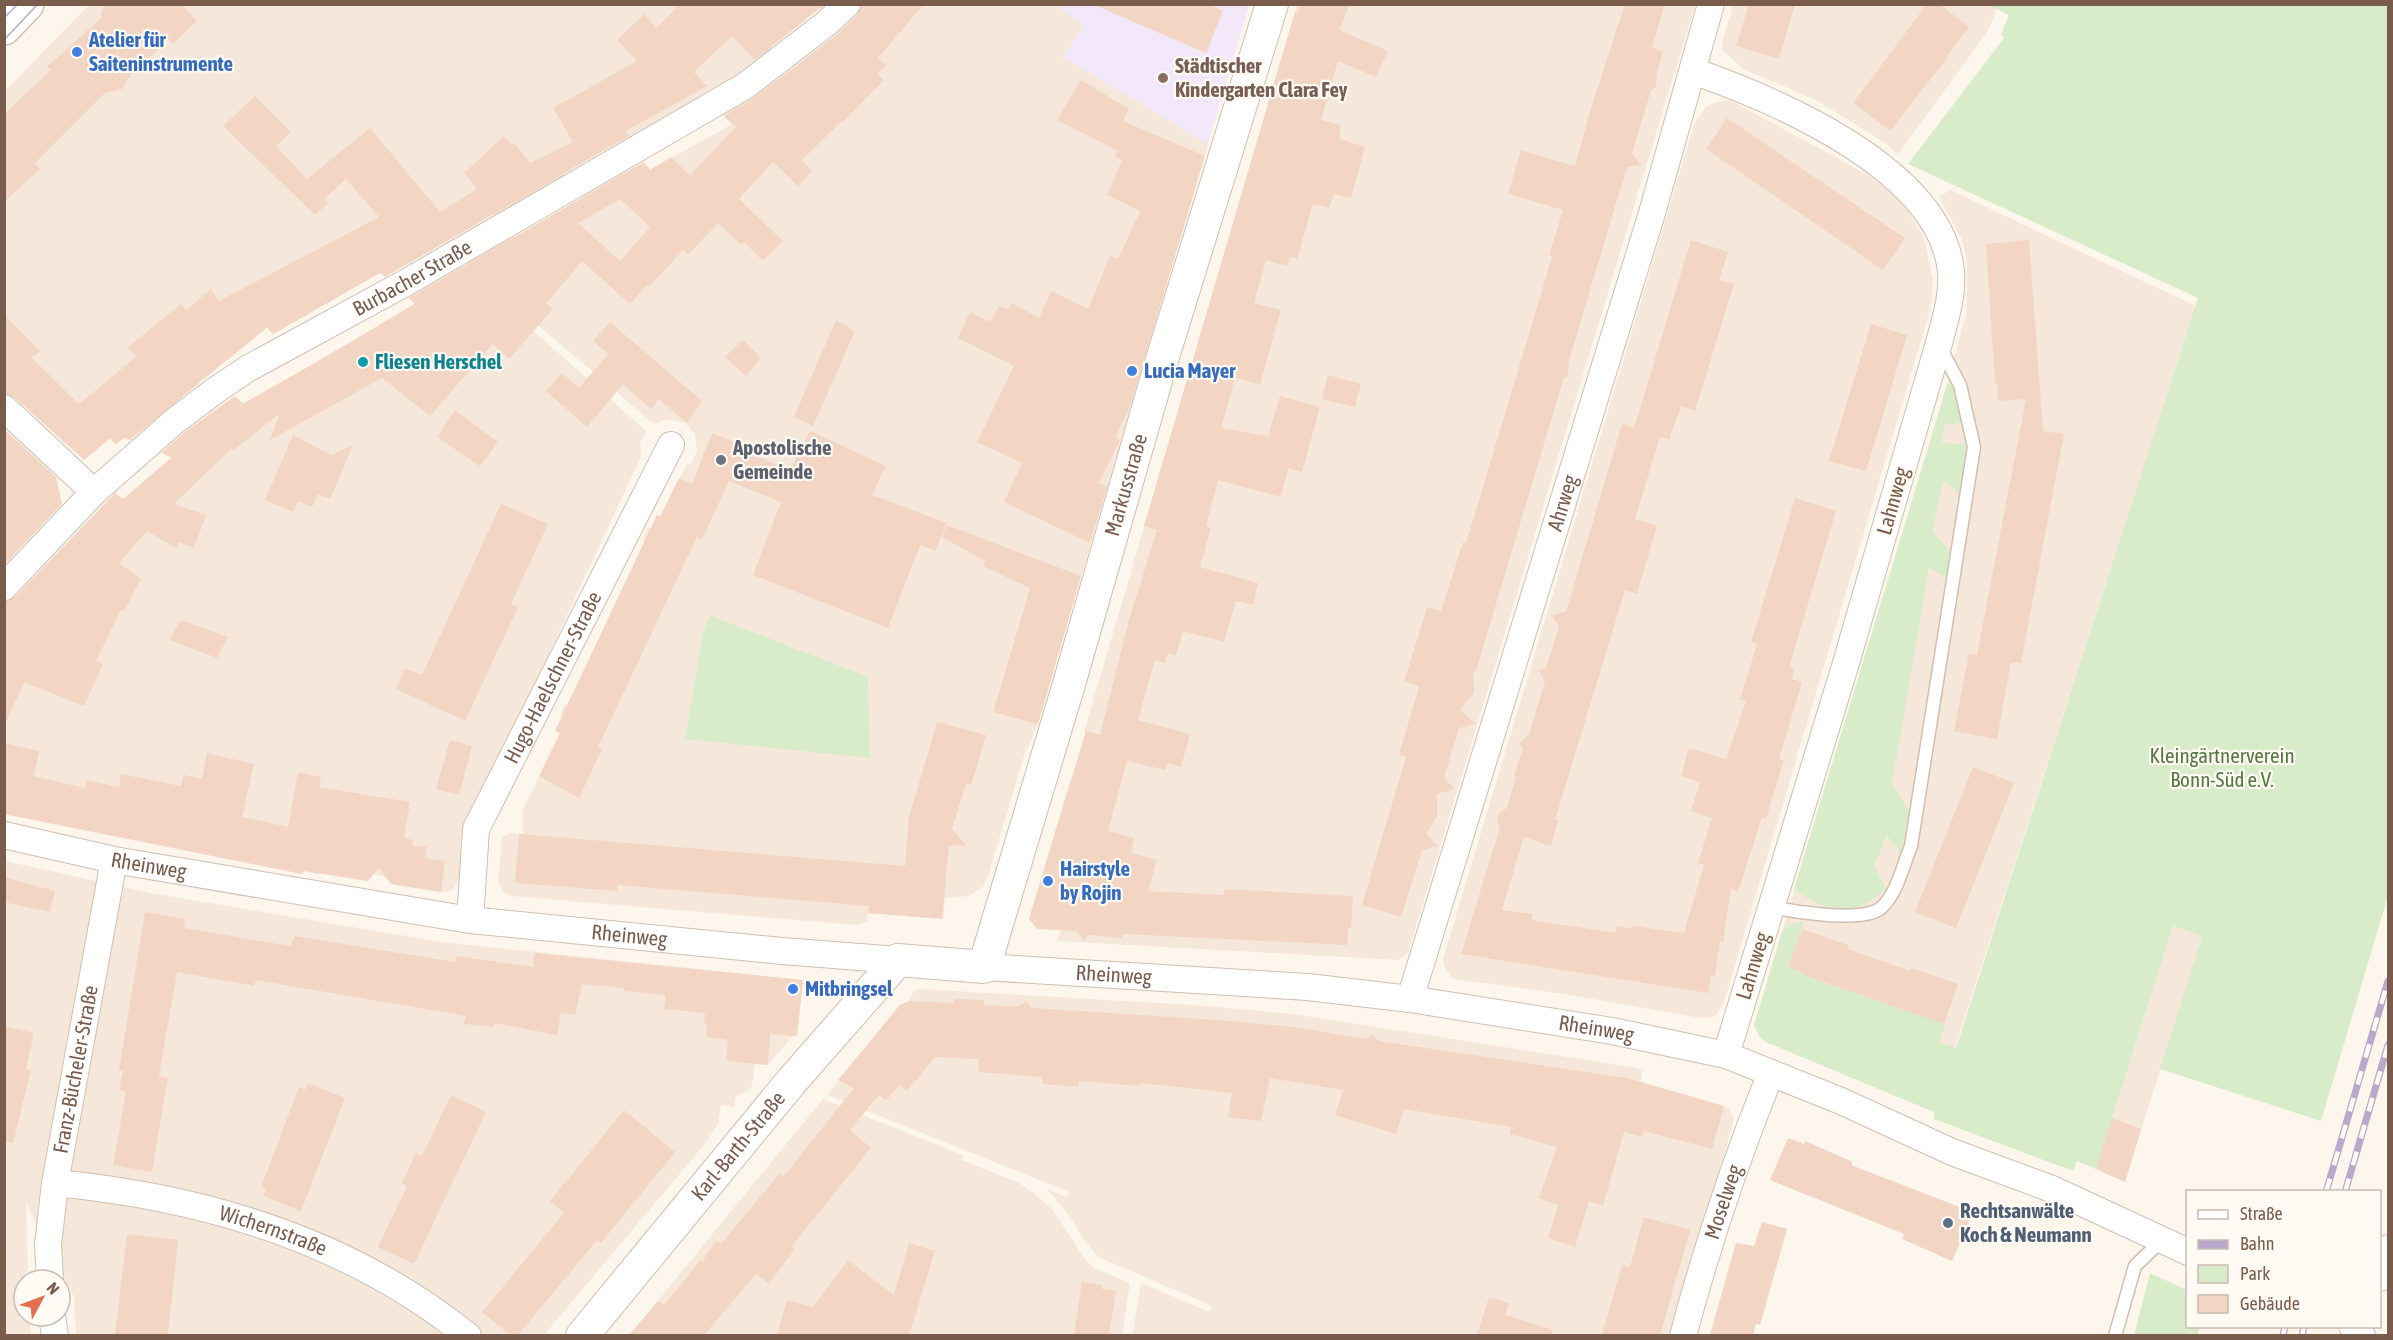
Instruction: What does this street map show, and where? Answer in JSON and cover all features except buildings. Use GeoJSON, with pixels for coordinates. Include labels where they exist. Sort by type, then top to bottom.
{"type":"FeatureCollection","features":[{"type":"Feature","properties":{"kind":"main road"},"geometry":{"type":"LineString","coordinates":[[4,28],[27,4]]}},
{"type":"Feature","properties":{"kind":"street","name":"Burbacher Straße"},"geometry":{"type":"LineString","coordinates":[[4,587],[94,492],[176,420],[247,369],[407,282],[745,86],[827,23],[847,4]]}},
{"type":"Feature","properties":{"kind":"street","name":"Markusstraße"},"geometry":{"type":"LineString","coordinates":[[984,967],[1161,363],[1272,4]]}},
{"type":"Feature","properties":{"kind":"street","name":"Ahrweg"},"geometry":{"type":"LineString","coordinates":[[1410,999],[1652,213],[1711,4]]}},
{"type":"Feature","properties":{"kind":"street","name":"Lahnweg"},"geometry":{"type":"LineString","coordinates":[[1693,71],[1735,86],[1809,121],[1860,150],[1890,172],[1912,192],[1937,227],[1947,250],[1951,272],[1950,302],[1939,343],[1846,663],[1726,1055]]}},
{"type":"Feature","properties":{"kind":"street"},"geometry":{"type":"LineString","coordinates":[[4,408],[94,492]]}},
{"type":"Feature","properties":{"kind":"street","name":"Hugo-Haelschner-Straße"},"geometry":{"type":"LineString","coordinates":[[470,920],[476,829],[671,445]]}},
{"type":"Feature","properties":{"kind":"street","name":"Rheinweg"},"geometry":{"type":"LineString","coordinates":[[4,835],[114,860],[470,920],[782,951],[984,967],[1308,987],[1410,999],[1629,1034],[1726,1055],[1841,1101],[1952,1152],[2052,1189],[2186,1252]]}},
{"type":"Feature","properties":{"kind":"street","name":"Franz-Bücheler-Straße"},"geometry":{"type":"LineString","coordinates":[[49,1268],[48,1245],[55,1183],[114,860]]}},
{"type":"Feature","properties":{"kind":"street","name":"Karl-Barth-Straße"},"geometry":{"type":"LineString","coordinates":[[582,1335],[791,1082],[898,960]]}},
{"type":"Feature","properties":{"kind":"street","name":"Moselweg"},"geometry":{"type":"LineString","coordinates":[[1683,1335],[1704,1257],[1745,1136],[1771,1073]]}},
{"type":"Feature","properties":{"kind":"street","name":"Wichernstraße"},"geometry":{"type":"LineString","coordinates":[[55,1183],[173,1200],[243,1218],[322,1247],[411,1294],[468,1335]]}},
{"type":"Feature","properties":{"kind":"street"},"geometry":{"type":"LineString","coordinates":[[2381,1271],[2388,1248]]}},
{"type":"Feature","properties":{"kind":"lane"},"geometry":{"type":"LineString","coordinates":[[1771,907],[1808,915],[1861,914],[1880,909],[1892,893],[1911,846],[1974,447],[1960,385],[1939,343]]}},
{"type":"Feature","properties":{"kind":"lane"},"geometry":{"type":"LineString","coordinates":[[2115,1335],[2135,1266],[2162,1240]]}},
{"type":"Feature","properties":{"kind":"shaded area"},"geometry":{"type":"Polygon","coordinates":[[[1989,4],[1997,9],[1988,31],[1898,154],[1885,143],[1816,100],[1743,69],[1722,50],[1723,38],[1733,5],[1989,4]]]}},
{"type":"Feature","properties":{"kind":"shaded area"},"geometry":{"type":"Polygon","coordinates":[[[89,5],[831,5],[824,9],[820,8],[770,47],[773,50],[713,92],[562,172],[565,177],[496,218],[490,211],[337,285],[342,295],[273,334],[267,328],[228,360],[224,355],[116,444],[110,439],[84,460],[5,385],[4,92],[89,5]]]}},
{"type":"Feature","properties":{"kind":"shaded area"},"geometry":{"type":"Polygon","coordinates":[[[870,5],[1057,5],[1084,26],[1063,57],[1208,144],[1038,724],[1024,756],[988,876],[983,887],[969,896],[945,898],[943,919],[868,913],[867,921],[858,925],[511,896],[505,893],[498,883],[502,838],[509,833],[523,834],[523,810],[560,734],[555,731],[565,704],[568,705],[645,541],[642,540],[648,528],[651,528],[657,515],[660,517],[687,464],[690,465],[697,452],[695,434],[685,423],[668,419],[654,424],[465,263],[513,235],[519,239],[585,201],[582,195],[625,171],[634,179],[732,124],[723,115],[774,79],[776,81],[797,76],[870,5]]]}},
{"type":"Feature","properties":{"kind":"shaded area","name":"Städtischer Kindergarten Clara Fey"},"geometry":{"type":"Polygon","coordinates":[[[1057,5],[1249,5],[1208,144],[1063,57],[1084,26],[1057,5]]]}},
{"type":"Feature","properties":{"kind":"shaded area"},"geometry":{"type":"Polygon","coordinates":[[[1297,5],[1695,5],[1408,953],[1398,960],[1057,941],[1061,930],[1029,919],[1086,733],[1084,732],[1297,5]]]}},
{"type":"Feature","properties":{"kind":"shaded area"},"geometry":{"type":"Polygon","coordinates":[[[1730,100],[1868,175],[1893,193],[1909,213],[1924,238],[1933,279],[1931,307],[1723,1005],[1716,1015],[1701,1018],[1564,994],[1453,979],[1445,969],[1443,959],[1695,122],[1706,107],[1730,100]]]}},
{"type":"Feature","properties":{"kind":"shaded area"},"geometry":{"type":"Polygon","coordinates":[[[1950,190],[2196,306],[1934,1112],[1766,1042],[1760,1037],[1754,1025],[1948,382],[1967,310],[1967,260],[1962,240],[1939,197],[1950,190]]]}},
{"type":"Feature","properties":{"kind":"shaded area"},"geometry":{"type":"Polygon","coordinates":[[[460,266],[646,431],[640,443],[641,457],[470,822],[460,878],[453,889],[441,892],[407,887],[408,880],[400,886],[391,884],[388,877],[372,874],[368,881],[359,880],[357,875],[353,874],[349,878],[338,876],[335,872],[321,870],[317,874],[307,872],[304,865],[302,874],[5,814],[4,606],[10,609],[115,493],[124,499],[172,458],[161,453],[235,396],[243,403],[305,369],[414,304],[407,296],[460,266]]]}},
{"type":"Feature","properties":{"kind":"shaded area"},"geometry":{"type":"Polygon","coordinates":[[[5,861],[150,893],[442,942],[803,980],[798,1030],[768,1065],[755,1064],[752,1086],[748,1091],[736,1096],[734,1107],[721,1105],[718,1124],[704,1145],[544,1335],[76,1335],[72,1268],[59,1268],[26,1203],[28,1268],[12,1268],[12,1328],[30,1328],[31,1335],[5,1336],[5,861]]]}},
{"type":"Feature","properties":{"kind":"shaded area"},"geometry":{"type":"Polygon","coordinates":[[[2173,926],[2202,936],[2125,1182],[2096,1169],[2173,926]]]}},
{"type":"Feature","properties":{"kind":"shaded area"},"geometry":{"type":"Polygon","coordinates":[[[919,989],[1194,1005],[1293,1014],[1631,1067],[1640,1069],[1642,1072],[1641,1082],[1724,1106],[1730,1110],[1733,1123],[1675,1335],[1132,1336],[1141,1283],[1210,1312],[1212,1306],[1098,1257],[1047,1189],[1067,1197],[1069,1192],[827,1095],[900,1005],[909,1001],[913,992],[919,989]]]}},
{"type":"Feature","properties":{"kind":"shaded area"},"geometry":{"type":"Polygon","coordinates":[[[823,1099],[963,1155],[962,1160],[1019,1183],[1036,1195],[1052,1209],[1085,1259],[1094,1268],[1130,1283],[1122,1335],[629,1336],[823,1099]]]}},
{"type":"Feature","properties":{"kind":"green space","name":"Kleingärtnerverein Bonn-Süd e.V."},"geometry":{"type":"Polygon","coordinates":[[[1989,5],[2388,5],[2388,896],[2321,1121],[2160,1069],[2202,936],[2173,926],[2096,1169],[2077,1161],[2073,1171],[1934,1119],[1934,1112],[1766,1042],[1760,1037],[1754,1025],[1782,932],[1792,924],[1804,922],[1788,968],[1805,973],[1805,976],[1945,1024],[1939,1042],[1956,1048],[2198,298],[1908,164],[2004,38],[2001,34],[2009,15],[1989,5]]]}},
{"type":"Feature","properties":{"kind":"green space"},"geometry":{"type":"Polygon","coordinates":[[[1948,382],[1960,398],[1964,423],[1945,424],[1942,443],[1965,444],[1967,457],[1963,496],[1943,481],[1932,532],[1952,552],[1945,577],[1929,568],[1892,783],[1909,811],[1901,855],[1887,835],[1874,866],[1886,888],[1864,905],[1841,909],[1829,907],[1794,889],[1948,382]]]}},
{"type":"Feature","properties":{"kind":"green space"},"geometry":{"type":"Polygon","coordinates":[[[711,616],[868,677],[870,758],[685,739],[703,631],[711,616]]]}},
{"type":"Feature","properties":{"kind":"green space"},"geometry":{"type":"Polygon","coordinates":[[[2150,1273],[2186,1290],[2186,1328],[2199,1328],[2198,1335],[2134,1335],[2150,1273]]]}},
{"type":"Feature","properties":{"kind":"tram line"},"geometry":{"type":"LineString","coordinates":[[4,18],[18,4]]}},
{"type":"Feature","properties":{"kind":"tram line"},"geometry":{"type":"LineString","coordinates":[[4,40],[38,4]]}},
{"type":"Feature","properties":{"kind":"railway"},"geometry":{"type":"LineString","coordinates":[[2327,1190],[2388,981]]}},
{"type":"Feature","properties":{"kind":"railway"},"geometry":{"type":"LineString","coordinates":[[2346,1190],[2388,1045]]}},
{"type":"Feature","properties":{"kind":"railway"},"geometry":{"type":"LineString","coordinates":[[2283,1336],[2285,1328]]}},
{"type":"Feature","properties":{"kind":"railway"},"geometry":{"type":"LineString","coordinates":[[2302,1336],[2304,1328]]}},
{"type":"Feature","properties":{"kind":"place","name":"Atelier für Saiteninstrumente"},"geometry":{"type":"Point","coordinates":[77,52]}},
{"type":"Feature","properties":{"kind":"place","name":"Städtischer Kindergarten Clara Fey"},"geometry":{"type":"Point","coordinates":[1163,78]}},
{"type":"Feature","properties":{"kind":"place","name":"Fliesen Herschel"},"geometry":{"type":"Point","coordinates":[363,362]}},
{"type":"Feature","properties":{"kind":"place","name":"Lucia Mayer"},"geometry":{"type":"Point","coordinates":[1132,371]}},
{"type":"Feature","properties":{"kind":"place","name":"Apostolische Gemeinde"},"geometry":{"type":"Point","coordinates":[721,460]}},
{"type":"Feature","properties":{"kind":"place","name":"Hairstyle by Rojin"},"geometry":{"type":"Point","coordinates":[1048,881]}},
{"type":"Feature","properties":{"kind":"place","name":"Mitbringsel"},"geometry":{"type":"Point","coordinates":[793,989]}},
{"type":"Feature","properties":{"kind":"place","name":"Rechtsanwälte Koch & Neumann"},"geometry":{"type":"Point","coordinates":[1948,1223]}}]}
